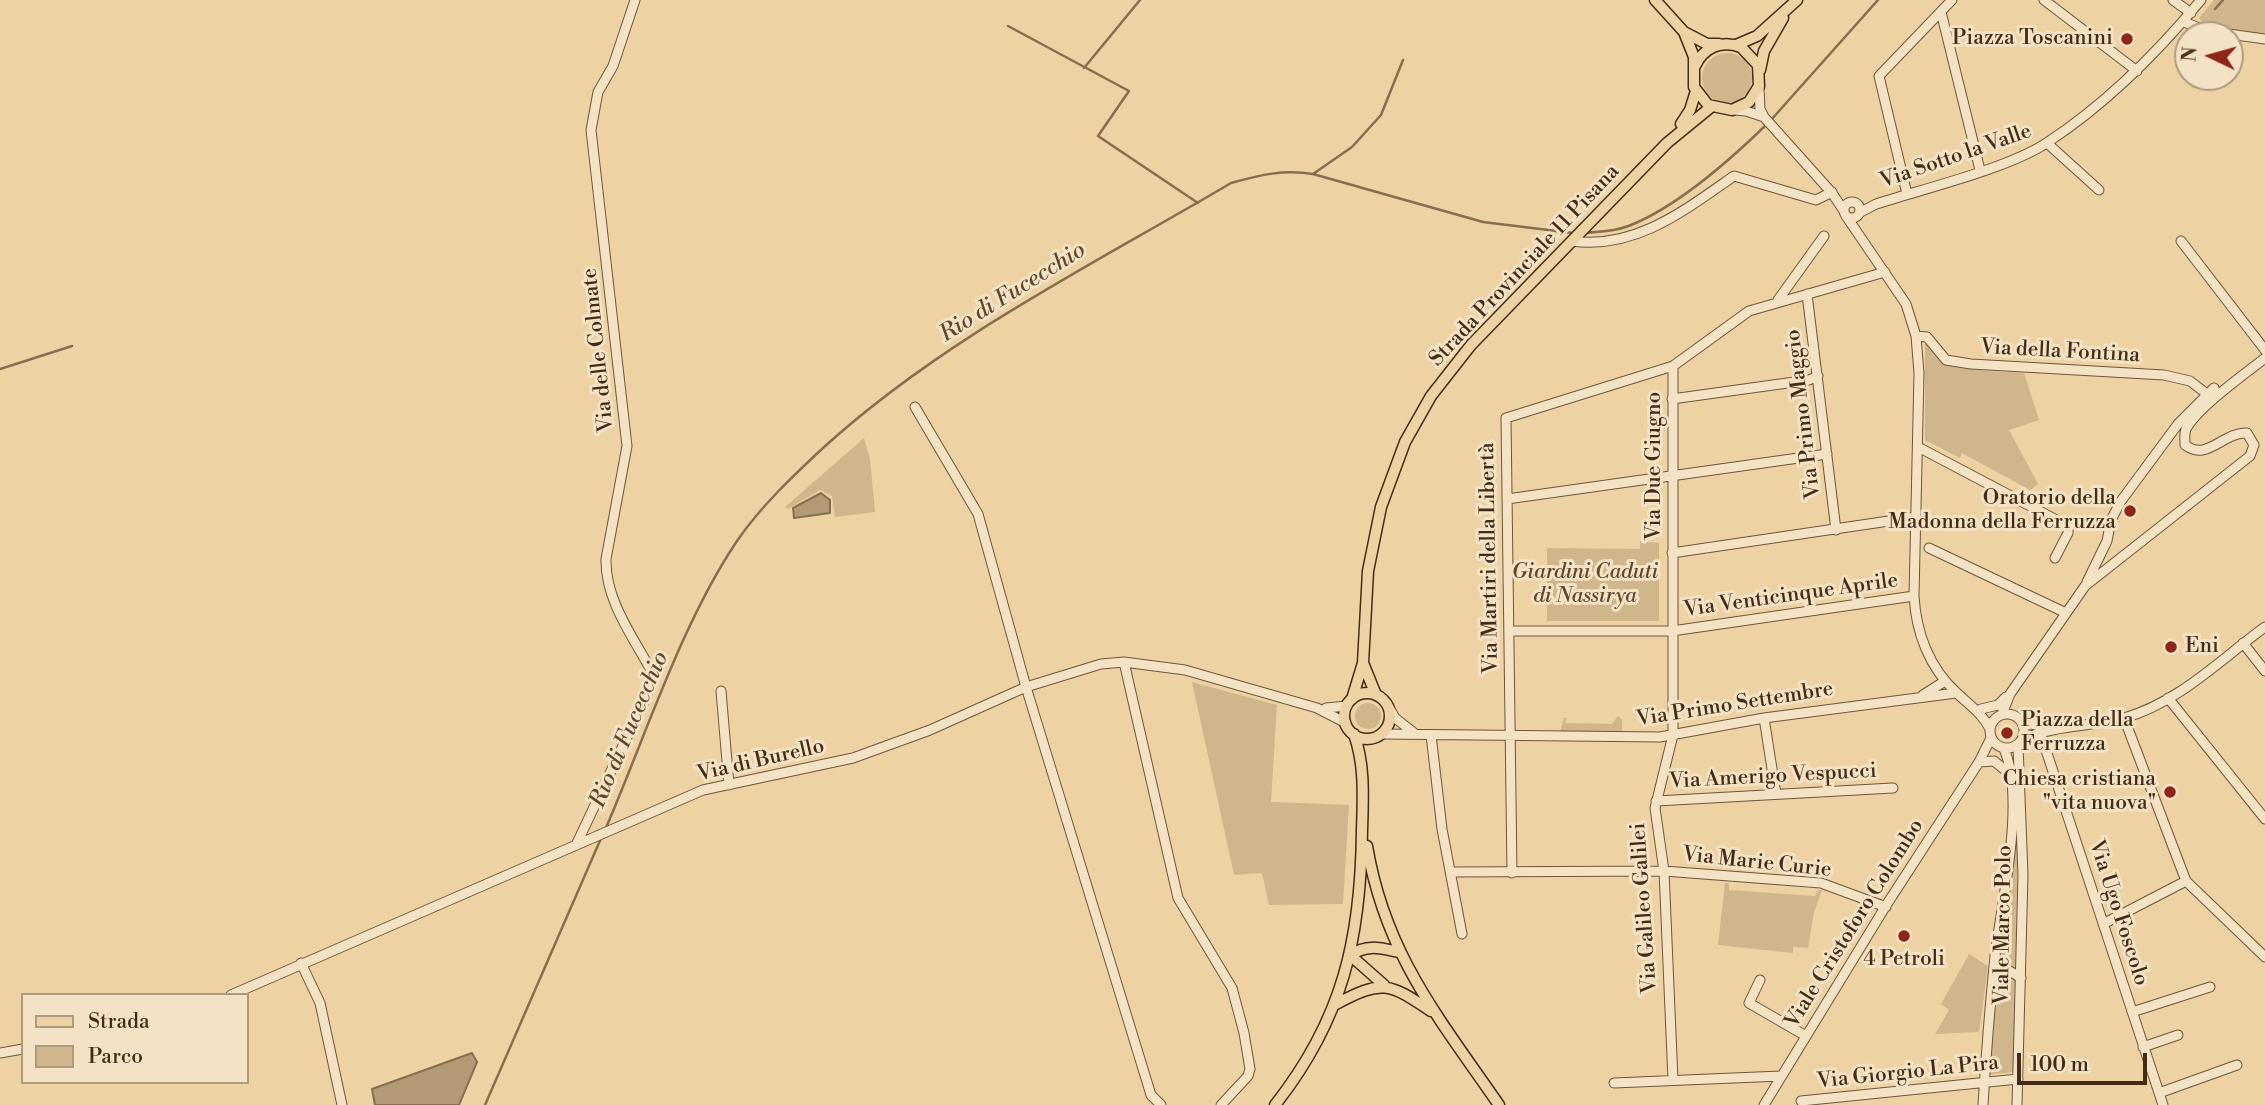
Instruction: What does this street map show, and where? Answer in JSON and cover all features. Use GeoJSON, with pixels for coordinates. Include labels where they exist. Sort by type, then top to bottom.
{"type":"FeatureCollection","features":[{"type":"Feature","properties":{"kind":"main road"},"geometry":{"type":"LineString","coordinates":[[1655,0],[1684,32],[1707,44],[1736,45],[1757,36],[1797,0]]}},
{"type":"Feature","properties":{"kind":"main road"},"geometry":{"type":"LineString","coordinates":[[1721,44],[1705,51],[1695,66],[1693,79],[1696,91],[1712,107],[1732,110],[1749,102],[1759,81],[1764,51],[1786,12]]}},
{"type":"Feature","properties":{"kind":"main road"},"geometry":{"type":"LineString","coordinates":[[1684,32],[1695,66]]}},
{"type":"Feature","properties":{"kind":"main road"},"geometry":{"type":"LineString","coordinates":[[1736,45],[1752,57],[1759,81]]}},
{"type":"Feature","properties":{"kind":"main road","name":"Strada Provinciale 11 Pisana"},"geometry":{"type":"LineString","coordinates":[[1667,143],[1690,110],[1696,91]]}},
{"type":"Feature","properties":{"kind":"main road","name":"Strada Provinciale 11 Pisana"},"geometry":{"type":"LineString","coordinates":[[1346,723],[1349,703],[1363,663],[1372,543],[1389,480],[1405,442],[1451,369],[1667,143],[1712,107]]}},
{"type":"Feature","properties":{"kind":"main road","name":"Strada Provinciale 11 Pisana"},"geometry":{"type":"LineString","coordinates":[[1363,663],[1376,695],[1387,704]]}},
{"type":"Feature","properties":{"kind":"main road"},"geometry":{"type":"LineString","coordinates":[[1349,703],[1363,694],[1376,695]]}},
{"type":"Feature","properties":{"kind":"main road"},"geometry":{"type":"LineString","coordinates":[[1362,765],[1390,718],[1387,704]]}},
{"type":"Feature","properties":{"kind":"main road"},"geometry":{"type":"LineString","coordinates":[[1275,1105],[1308,1057],[1336,1004],[1350,955],[1362,888],[1363,819],[1362,765],[1353,734],[1346,723]]}},
{"type":"Feature","properties":{"kind":"main road"},"geometry":{"type":"LineString","coordinates":[[1353,734],[1364,739],[1379,735]]}},
{"type":"Feature","properties":{"kind":"main road"},"geometry":{"type":"LineString","coordinates":[[1363,819],[1372,878],[1382,914],[1399,952],[1436,1014],[1499,1105]]}},
{"type":"Feature","properties":{"kind":"main road"},"geometry":{"type":"LineString","coordinates":[[1350,955],[1360,948],[1372,947],[1399,952]]}},
{"type":"Feature","properties":{"kind":"main road"},"geometry":{"type":"LineString","coordinates":[[1350,955],[1384,985],[1403,992],[1436,1014]]}},
{"type":"Feature","properties":{"kind":"main road"},"geometry":{"type":"LineString","coordinates":[[1336,1004],[1361,991],[1384,985]]}},
{"type":"Feature","properties":{"kind":"street","name":"Via delle Colmate"},"geometry":{"type":"LineString","coordinates":[[577,843],[646,697],[653,674],[610,593],[606,577],[606,559],[627,446],[591,130],[598,92],[613,66],[635,0]]}},
{"type":"Feature","properties":{"kind":"street"},"geometry":{"type":"LineString","coordinates":[[1908,194],[1879,76],[1952,0]]}},
{"type":"Feature","properties":{"kind":"street"},"geometry":{"type":"LineString","coordinates":[[2043,0],[2137,71]]}},
{"type":"Feature","properties":{"kind":"street"},"geometry":{"type":"LineString","coordinates":[[2173,0],[2191,13]]}},
{"type":"Feature","properties":{"kind":"street","name":"Via Sotto la Valle"},"geometry":{"type":"LineString","coordinates":[[2185,21],[2201,0]]}},
{"type":"Feature","properties":{"kind":"street"},"geometry":{"type":"LineString","coordinates":[[1941,12],[1980,170]]}},
{"type":"Feature","properties":{"kind":"street","name":"Via Sotto la Valle"},"geometry":{"type":"LineString","coordinates":[[1857,208],[2022,156],[2047,143],[2137,71],[2174,32]]}},
{"type":"Feature","properties":{"kind":"street"},"geometry":{"type":"LineString","coordinates":[[2244,35],[2265,38]]}},
{"type":"Feature","properties":{"kind":"street"},"geometry":{"type":"LineString","coordinates":[[1759,81],[1760,109],[1764,117],[1832,193],[1862,236],[1906,304],[1916,336],[1918,447],[1914,596],[1921,640],[1945,681],[1965,700],[1981,709],[2000,715],[2013,715],[2022,722],[2052,729]]}},
{"type":"Feature","properties":{"kind":"street"},"geometry":{"type":"LineString","coordinates":[[1732,110],[1764,117]]}},
{"type":"Feature","properties":{"kind":"street"},"geometry":{"type":"LineString","coordinates":[[2047,143],[2099,190]]}},
{"type":"Feature","properties":{"kind":"street"},"geometry":{"type":"LineString","coordinates":[[1569,244],[1599,244],[1653,229],[1734,176],[1816,200],[1832,193]]}},
{"type":"Feature","properties":{"kind":"street"},"geometry":{"type":"LineString","coordinates":[[1832,193],[1857,208],[1862,236]]}},
{"type":"Feature","properties":{"kind":"street"},"geometry":{"type":"LineString","coordinates":[[1845,214],[1846,204],[1857,208]]}},
{"type":"Feature","properties":{"kind":"street"},"geometry":{"type":"LineString","coordinates":[[1845,214],[1853,218],[1857,208]]}},
{"type":"Feature","properties":{"kind":"street"},"geometry":{"type":"LineString","coordinates":[[1778,300],[1824,236]]}},
{"type":"Feature","properties":{"kind":"street"},"geometry":{"type":"LineString","coordinates":[[2181,241],[2265,350]]}},
{"type":"Feature","properties":{"kind":"street"},"geometry":{"type":"LineString","coordinates":[[1673,366],[1749,311],[1778,300],[1885,272]]}},
{"type":"Feature","properties":{"kind":"street","name":"Via Primo Maggio"},"geometry":{"type":"LineString","coordinates":[[1807,293],[1836,530]]}},
{"type":"Feature","properties":{"kind":"street","name":"Via della Fontina"},"geometry":{"type":"LineString","coordinates":[[1916,336],[1927,337],[1946,360],[1971,364],[2164,375],[2190,381],[2211,391],[2178,424],[2121,501],[2111,520],[2107,541],[2085,586]]}},
{"type":"Feature","properties":{"kind":"street"},"geometry":{"type":"LineString","coordinates":[[1990,733],[2010,694],[2064,612],[2085,586],[2250,456],[2254,445],[2246,433],[2230,435],[2201,452],[2194,452],[2185,445],[2185,434],[2188,426],[2219,396],[2265,358]]}},
{"type":"Feature","properties":{"kind":"street","name":"Via Due Giugno"},"geometry":{"type":"LineString","coordinates":[[1673,366],[1673,735]]}},
{"type":"Feature","properties":{"kind":"street","name":"Via Martiri della Libertà"},"geometry":{"type":"LineString","coordinates":[[1512,873],[1505,424],[1508,416],[1673,366]]}},
{"type":"Feature","properties":{"kind":"street"},"geometry":{"type":"LineString","coordinates":[[1672,400],[1809,380],[1818,376]]}},
{"type":"Feature","properties":{"kind":"street"},"geometry":{"type":"LineString","coordinates":[[915,407],[978,514],[1026,687],[1151,1095],[1161,1105]]}},
{"type":"Feature","properties":{"kind":"street"},"geometry":{"type":"LineString","coordinates":[[1918,447],[2068,526],[2068,533],[2055,558]]}},
{"type":"Feature","properties":{"kind":"street"},"geometry":{"type":"LineString","coordinates":[[1507,499],[1827,453]]}},
{"type":"Feature","properties":{"kind":"street"},"geometry":{"type":"LineString","coordinates":[[1672,553],[1916,517]]}},
{"type":"Feature","properties":{"kind":"street"},"geometry":{"type":"LineString","coordinates":[[1929,548],[2064,612]]}},
{"type":"Feature","properties":{"kind":"street","name":"Via Venticinque Aprile"},"geometry":{"type":"LineString","coordinates":[[1509,631],[1672,631],[1914,596]]}},
{"type":"Feature","properties":{"kind":"street"},"geometry":{"type":"LineString","coordinates":[[1965,700],[2002,748],[2052,729],[2124,718],[2168,698],[2197,680],[2265,627]]}},
{"type":"Feature","properties":{"kind":"street"},"geometry":{"type":"LineString","coordinates":[[2243,643],[2265,671]]}},
{"type":"Feature","properties":{"kind":"street","name":"Via di Burello"},"geometry":{"type":"LineString","coordinates":[[235,993],[703,790],[844,761],[893,745],[1026,687],[1101,664],[1124,662],[1185,670],[1317,708],[1346,723]]}},
{"type":"Feature","properties":{"kind":"street"},"geometry":{"type":"LineString","coordinates":[[1124,662],[1178,898],[1232,988],[1244,1033],[1250,1069],[1248,1076],[1221,1105]]}},
{"type":"Feature","properties":{"kind":"street","name":"Via Primo Settembre"},"geometry":{"type":"LineString","coordinates":[[1922,696],[1945,681]]}},
{"type":"Feature","properties":{"kind":"street"},"geometry":{"type":"LineString","coordinates":[[721,691],[729,785]]}},
{"type":"Feature","properties":{"kind":"street","name":"Via Primo Settembre"},"geometry":{"type":"LineString","coordinates":[[1510,737],[1628,739],[1673,735],[1764,718],[1956,693]]}},
{"type":"Feature","properties":{"kind":"street"},"geometry":{"type":"LineString","coordinates":[[1981,709],[1998,705],[2010,694]]}},
{"type":"Feature","properties":{"kind":"street"},"geometry":{"type":"LineString","coordinates":[[2010,694],[2013,715]]}},
{"type":"Feature","properties":{"kind":"street"},"geometry":{"type":"LineString","coordinates":[[2168,698],[2265,819]]}},
{"type":"Feature","properties":{"kind":"street","name":"Via di Burello"},"geometry":{"type":"LineString","coordinates":[[1317,708],[1349,703]]}},
{"type":"Feature","properties":{"kind":"street"},"geometry":{"type":"LineString","coordinates":[[1387,704],[1402,726],[1414,733]]}},
{"type":"Feature","properties":{"kind":"street"},"geometry":{"type":"LineString","coordinates":[[1764,718],[1776,794]]}},
{"type":"Feature","properties":{"kind":"street"},"geometry":{"type":"LineString","coordinates":[[2124,718],[2186,881],[2265,957]]}},
{"type":"Feature","properties":{"kind":"street"},"geometry":{"type":"LineString","coordinates":[[2020,742],[2022,722]]}},
{"type":"Feature","properties":{"kind":"street","name":"Via Ugo Foscolo"},"geometry":{"type":"LineString","coordinates":[[2040,732],[2163,1105]]}},
{"type":"Feature","properties":{"kind":"street"},"geometry":{"type":"LineString","coordinates":[[1379,735],[1414,733],[1431,736],[1510,737]]}},
{"type":"Feature","properties":{"kind":"street","name":"Viale Cristoforo Colombo"},"geometry":{"type":"LineString","coordinates":[[1764,1105],[1979,762],[1990,733]]}},
{"type":"Feature","properties":{"kind":"street","name":"Via Galileo Galilei"},"geometry":{"type":"LineString","coordinates":[[1673,735],[1656,801],[1664,871],[1673,1080]]}},
{"type":"Feature","properties":{"kind":"street"},"geometry":{"type":"LineString","coordinates":[[1431,736],[1442,829],[1462,934]]}},
{"type":"Feature","properties":{"kind":"street","name":"Viale Marco Polo"},"geometry":{"type":"LineString","coordinates":[[2017,1105],[2023,826],[2020,742]]}},
{"type":"Feature","properties":{"kind":"street","name":"Viale Cristoforo Colombo"},"geometry":{"type":"LineString","coordinates":[[1979,762],[2002,748]]}},
{"type":"Feature","properties":{"kind":"street","name":"Viale Marco Polo"},"geometry":{"type":"LineString","coordinates":[[1983,1105],[1994,962],[2012,826],[2010,774],[2002,748]]}},
{"type":"Feature","properties":{"kind":"street"},"geometry":{"type":"LineString","coordinates":[[1979,762],[1994,761],[2010,774]]}},
{"type":"Feature","properties":{"kind":"street","name":"Via Amerigo Vespucci"},"geometry":{"type":"LineString","coordinates":[[1656,801],[1893,788]]}},
{"type":"Feature","properties":{"kind":"street","name":"Via Marie Curie"},"geometry":{"type":"LineString","coordinates":[[1452,872],[1664,871],[1821,883],[1886,907]]}},
{"type":"Feature","properties":{"kind":"street"},"geometry":{"type":"LineString","coordinates":[[2103,924],[2186,881]]}},
{"type":"Feature","properties":{"kind":"street"},"geometry":{"type":"LineString","coordinates":[[1994,962],[2021,978]]}},
{"type":"Feature","properties":{"kind":"street"},"geometry":{"type":"LineString","coordinates":[[301,963],[320,1003],[342,1105]]}},
{"type":"Feature","properties":{"kind":"street"},"geometry":{"type":"LineString","coordinates":[[1760,980],[1749,1003],[1806,1036]]}},
{"type":"Feature","properties":{"kind":"street"},"geometry":{"type":"LineString","coordinates":[[2132,1012],[2210,987]]}},
{"type":"Feature","properties":{"kind":"street"},"geometry":{"type":"LineString","coordinates":[[2143,1046],[2179,1035]]}},
{"type":"Feature","properties":{"kind":"street"},"geometry":{"type":"LineString","coordinates":[[0,1052],[21,1049]]}},
{"type":"Feature","properties":{"kind":"street"},"geometry":{"type":"LineString","coordinates":[[2159,1093],[2237,1065]]}},
{"type":"Feature","properties":{"kind":"street"},"geometry":{"type":"LineString","coordinates":[[1614,1083],[1781,1076]]}},
{"type":"Feature","properties":{"kind":"street","name":"Via Giorgio La Pira"},"geometry":{"type":"LineString","coordinates":[[1801,1101],[2018,1079]]}},
{"type":"Feature","properties":{"kind":"street"},"geometry":{"type":"LineString","coordinates":[[1878,1094],[1880,1105]]}},
{"type":"Feature","properties":{"kind":"green space"},"geometry":{"type":"Polygon","coordinates":[[[2214,0],[2265,0],[2265,35],[2244,32],[2244,21],[2201,21],[2199,18],[2214,0]]]}},
{"type":"Feature","properties":{"kind":"green space"},"geometry":{"type":"Polygon","coordinates":[[[1717,54],[1737,54],[1751,68],[1751,88],[1737,102],[1717,102],[1703,88],[1703,68],[1717,54]]]}},
{"type":"Feature","properties":{"kind":"green space"},"geometry":{"type":"Polygon","coordinates":[[[1925,343],[1959,365],[1982,370],[2024,373],[2039,420],[2009,430],[2038,484],[2030,490],[1962,453],[1960,458],[1925,440],[1925,343]]]}},
{"type":"Feature","properties":{"kind":"green space"},"geometry":{"type":"Polygon","coordinates":[[[864,438],[870,459],[875,512],[835,517],[832,496],[820,490],[788,509],[785,507],[864,438]]]}},
{"type":"Feature","properties":{"kind":"green space","name":"Giardini Caduti di Nassirya"},"geometry":{"type":"Polygon","coordinates":[[[1640,541],[1659,543],[1659,621],[1547,621],[1547,548],[1640,549],[1640,541]]]}},
{"type":"Feature","properties":{"kind":"green space"},"geometry":{"type":"Polygon","coordinates":[[[1192,682],[1277,705],[1271,802],[1349,805],[1343,904],[1269,905],[1262,873],[1234,875],[1192,682]]]}},
{"type":"Feature","properties":{"kind":"green space"},"geometry":{"type":"Polygon","coordinates":[[[1368,703],[1377,707],[1381,716],[1377,725],[1368,729],[1359,725],[1355,716],[1359,707],[1368,703]]]}},
{"type":"Feature","properties":{"kind":"green space"},"geometry":{"type":"Polygon","coordinates":[[[1618,716],[1622,720],[1622,733],[1560,732],[1564,718],[1567,718],[1565,723],[1612,724],[1618,716]]]}},
{"type":"Feature","properties":{"kind":"green space"},"geometry":{"type":"Polygon","coordinates":[[[2018,829],[2016,968],[1998,958],[2014,830],[2018,829]]]}},
{"type":"Feature","properties":{"kind":"green space"},"geometry":{"type":"Polygon","coordinates":[[[1725,883],[1729,883],[1729,890],[1815,896],[1818,890],[1822,890],[1814,912],[1808,948],[1793,947],[1793,953],[1718,945],[1725,883]]]}},
{"type":"Feature","properties":{"kind":"green space"},"geometry":{"type":"Polygon","coordinates":[[[1969,954],[1988,966],[1979,1032],[1935,1034],[1949,1010],[1941,1004],[1969,954]]]}},
{"type":"Feature","properties":{"kind":"green space"},"geometry":{"type":"Polygon","coordinates":[[[1997,970],[2015,980],[2013,1072],[1988,1075],[1997,970]]]}},
{"type":"Feature","properties":{"kind":"shaded area"},"geometry":{"type":"Polygon","coordinates":[[[821,493],[830,500],[830,513],[794,518],[793,508],[821,493]]]}},
{"type":"Feature","properties":{"kind":"shaded area"},"geometry":{"type":"Polygon","coordinates":[[[472,1053],[477,1062],[459,1105],[375,1105],[372,1089],[472,1053]]]}},
{"type":"Feature","properties":{"kind":"waterway"},"geometry":{"type":"LineString","coordinates":[[1084,68],[1140,0]]}},
{"type":"Feature","properties":{"kind":"waterway","name":"Rio di Fucecchio"},"geometry":{"type":"LineString","coordinates":[[1771,120],[1878,0]]}},
{"type":"Feature","properties":{"kind":"waterway"},"geometry":{"type":"LineString","coordinates":[[2215,9],[2223,0]]}},
{"type":"Feature","properties":{"kind":"waterway"},"geometry":{"type":"LineString","coordinates":[[1008,26],[1129,91],[1098,136],[1198,203]]}},
{"type":"Feature","properties":{"kind":"waterway"},"geometry":{"type":"LineString","coordinates":[[1313,174],[1352,147],[1381,115],[1403,60]]}},
{"type":"Feature","properties":{"kind":"waterway","name":"Rio di Fucecchio"},"geometry":{"type":"LineString","coordinates":[[1583,233],[1626,227],[1649,217],[1720,167],[1766,125]]}},
{"type":"Feature","properties":{"kind":"waterway","name":"Rio di Fucecchio"},"geometry":{"type":"LineString","coordinates":[[605,830],[698,608],[746,528],[800,470],[870,408],[918,372],[1020,305],[1231,183],[1272,174],[1313,174],[1483,222],[1573,233]]}},
{"type":"Feature","properties":{"kind":"waterway"},"geometry":{"type":"LineString","coordinates":[[0,369],[72,346]]}},
{"type":"Feature","properties":{"kind":"waterway","name":"Rio di Fucecchio"},"geometry":{"type":"LineString","coordinates":[[485,1105],[602,836]]}},
{"type":"Feature","properties":{"kind":"place","name":"Piazza Toscanini"},"geometry":{"type":"Point","coordinates":[2127,39]}},
{"type":"Feature","properties":{"kind":"place","name":"Oratorio della Madonna della Ferruzza"},"geometry":{"type":"Point","coordinates":[2130,511]}},
{"type":"Feature","properties":{"kind":"place","name":"Eni"},"geometry":{"type":"Point","coordinates":[2171,647]}},
{"type":"Feature","properties":{"kind":"place","name":"Piazza della Ferruzza"},"geometry":{"type":"Point","coordinates":[2007,733]}},
{"type":"Feature","properties":{"kind":"place","name":"Chiesa cristiana \"vita nuova\""},"geometry":{"type":"Point","coordinates":[2170,792]}},
{"type":"Feature","properties":{"kind":"place","name":"4 Petroli"},"geometry":{"type":"Point","coordinates":[1904,936]}}]}
